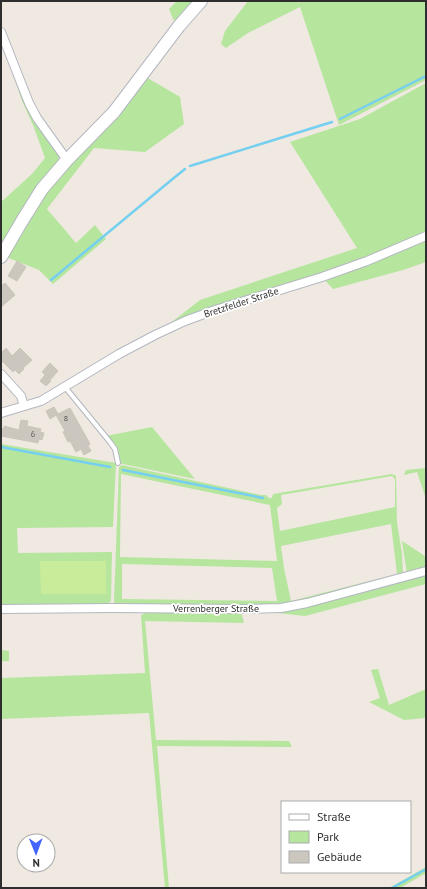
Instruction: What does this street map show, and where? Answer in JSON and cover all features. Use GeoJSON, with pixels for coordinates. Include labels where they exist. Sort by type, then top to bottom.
{"type":"FeatureCollection","features":[{"type":"Feature","properties":{"kind":"main road"},"geometry":{"type":"LineString","coordinates":[[1,257],[42,189],[67,160],[114,112],[179,26],[201,1]]}},
{"type":"Feature","properties":{"kind":"street"},"geometry":{"type":"LineString","coordinates":[[1,32],[31,108],[67,160]]}},
{"type":"Feature","properties":{"kind":"street","name":"Bretzfelder Straße"},"geometry":{"type":"LineString","coordinates":[[1,412],[41,401],[119,354],[185,321],[367,261],[426,236]]}},
{"type":"Feature","properties":{"kind":"street"},"geometry":{"type":"LineString","coordinates":[[1,374],[21,396],[24,406]]}},
{"type":"Feature","properties":{"kind":"street","name":"Verrenberger Straße"},"geometry":{"type":"LineString","coordinates":[[1,609],[281,608],[307,603],[426,571]]}},
{"type":"Feature","properties":{"kind":"lane"},"geometry":{"type":"LineString","coordinates":[[65,387],[115,449],[118,462]]}},
{"type":"Feature","properties":{"kind":"green space"},"geometry":{"type":"Polygon","coordinates":[[[177,1],[201,1],[179,26],[173,19],[169,9],[177,1]]]}},
{"type":"Feature","properties":{"kind":"green space"},"geometry":{"type":"Polygon","coordinates":[[[248,1],[298,1],[299,4],[299,1],[426,1],[426,80],[339,125],[300,7],[248,33],[226,48],[221,44],[225,31],[248,1]]]}},
{"type":"Feature","properties":{"kind":"green space"},"geometry":{"type":"Polygon","coordinates":[[[1,39],[59,156],[58,165],[1,251],[1,202],[32,174],[45,158],[33,125],[22,101],[1,39]]]}},
{"type":"Feature","properties":{"kind":"green space"},"geometry":{"type":"Polygon","coordinates":[[[146,77],[180,97],[184,124],[145,152],[94,148],[47,209],[76,243],[95,225],[106,239],[53,284],[39,270],[6,257],[46,191],[146,77]]]}},
{"type":"Feature","properties":{"kind":"green space"},"geometry":{"type":"Polygon","coordinates":[[[426,83],[426,262],[403,270],[333,289],[322,277],[155,335],[200,300],[357,248],[290,142],[360,119],[426,83]]]}},
{"type":"Feature","properties":{"kind":"green space"},"geometry":{"type":"Polygon","coordinates":[[[152,427],[195,479],[118,463],[117,456],[106,436],[152,427]]]}},
{"type":"Feature","properties":{"kind":"green space"},"geometry":{"type":"Polygon","coordinates":[[[1,444],[116,463],[113,527],[17,528],[18,553],[112,552],[111,601],[106,605],[1,607],[1,444]]]}},
{"type":"Feature","properties":{"kind":"green space"},"geometry":{"type":"Polygon","coordinates":[[[122,465],[266,495],[269,498],[272,498],[273,494],[392,474],[396,476],[397,523],[402,553],[403,573],[401,575],[305,601],[279,605],[116,605],[114,602],[119,467],[122,465]],[[121,474],[120,557],[277,561],[270,505],[121,474]],[[392,476],[281,495],[282,504],[277,508],[280,531],[395,507],[395,479],[392,476]],[[391,524],[281,546],[291,601],[397,574],[391,524]],[[122,564],[122,599],[277,601],[272,568],[122,564]]]}},
{"type":"Feature","properties":{"kind":"green space"},"geometry":{"type":"Polygon","coordinates":[[[426,468],[426,499],[417,472],[404,475],[406,470],[426,468]]]}},
{"type":"Feature","properties":{"kind":"green space"},"geometry":{"type":"Polygon","coordinates":[[[402,541],[425,556],[426,555],[426,568],[407,574],[402,541]]]}},
{"type":"Feature","properties":{"kind":"green space"},"geometry":{"type":"Polygon","coordinates":[[[40,561],[106,561],[106,594],[41,594],[40,561]]]}},
{"type":"Feature","properties":{"kind":"green space"},"geometry":{"type":"Polygon","coordinates":[[[426,574],[426,584],[305,616],[277,613],[247,613],[249,611],[426,574]]]}},
{"type":"Feature","properties":{"kind":"green space"},"geometry":{"type":"Polygon","coordinates":[[[148,611],[238,612],[242,615],[244,623],[145,621],[156,740],[289,741],[292,747],[157,746],[169,888],[165,888],[149,713],[1,719],[1,678],[145,673],[141,615],[148,611]]]}},
{"type":"Feature","properties":{"kind":"green space"},"geometry":{"type":"Polygon","coordinates":[[[1,650],[9,651],[9,661],[1,661],[1,650]]]}},
{"type":"Feature","properties":{"kind":"green space"},"geometry":{"type":"Polygon","coordinates":[[[378,669],[389,705],[426,689],[426,718],[404,720],[369,702],[380,698],[371,670],[378,669]]]}},
{"type":"Feature","properties":{"kind":"green space"},"geometry":{"type":"Polygon","coordinates":[[[426,867],[426,873],[400,888],[389,888],[426,867]]]}},
{"type":"Feature","properties":{"kind":"building"},"geometry":{"type":"Polygon","coordinates":[[[17,261],[26,267],[17,281],[8,276],[17,261]]]}},
{"type":"Feature","properties":{"kind":"building"},"geometry":{"type":"Polygon","coordinates":[[[5,283],[15,295],[1,307],[1,286],[5,283]]]}},
{"type":"Feature","properties":{"kind":"building"},"geometry":{"type":"Polygon","coordinates":[[[6,348],[12,356],[20,348],[32,360],[19,374],[15,370],[13,372],[1,360],[1,353],[6,348]]]}},
{"type":"Feature","properties":{"kind":"building"},"geometry":{"type":"Polygon","coordinates":[[[50,363],[58,371],[46,386],[40,381],[45,375],[42,372],[50,363]]]}},
{"type":"Feature","properties":{"kind":"building"},"geometry":{"type":"Polygon","coordinates":[[[54,407],[58,414],[50,419],[46,411],[54,407]]]}},
{"type":"Feature","properties":{"kind":"building"},"geometry":{"type":"Polygon","coordinates":[[[70,408],[90,444],[88,446],[91,451],[84,455],[81,449],[76,452],[70,441],[68,442],[63,432],[65,431],[56,415],[70,408]]]}},
{"type":"Feature","properties":{"kind":"building"},"geometry":{"type":"Polygon","coordinates":[[[21,420],[28,421],[27,426],[41,429],[40,432],[44,433],[42,440],[39,439],[38,443],[1,436],[1,428],[4,429],[4,426],[19,430],[21,420]]]}},
{"type":"Feature","properties":{"kind":"waterway"},"geometry":{"type":"LineString","coordinates":[[340,119],[426,76]]}},
{"type":"Feature","properties":{"kind":"waterway"},"geometry":{"type":"LineString","coordinates":[[190,166],[332,122]]}},
{"type":"Feature","properties":{"kind":"waterway"},"geometry":{"type":"LineString","coordinates":[[51,280],[185,169]]}},
{"type":"Feature","properties":{"kind":"waterway"},"geometry":{"type":"LineString","coordinates":[[1,447],[110,467]]}},
{"type":"Feature","properties":{"kind":"waterway"},"geometry":{"type":"LineString","coordinates":[[123,470],[263,498]]}},
{"type":"Feature","properties":{"kind":"waterway"},"geometry":{"type":"LineString","coordinates":[[392,888],[426,869]]}}]}
